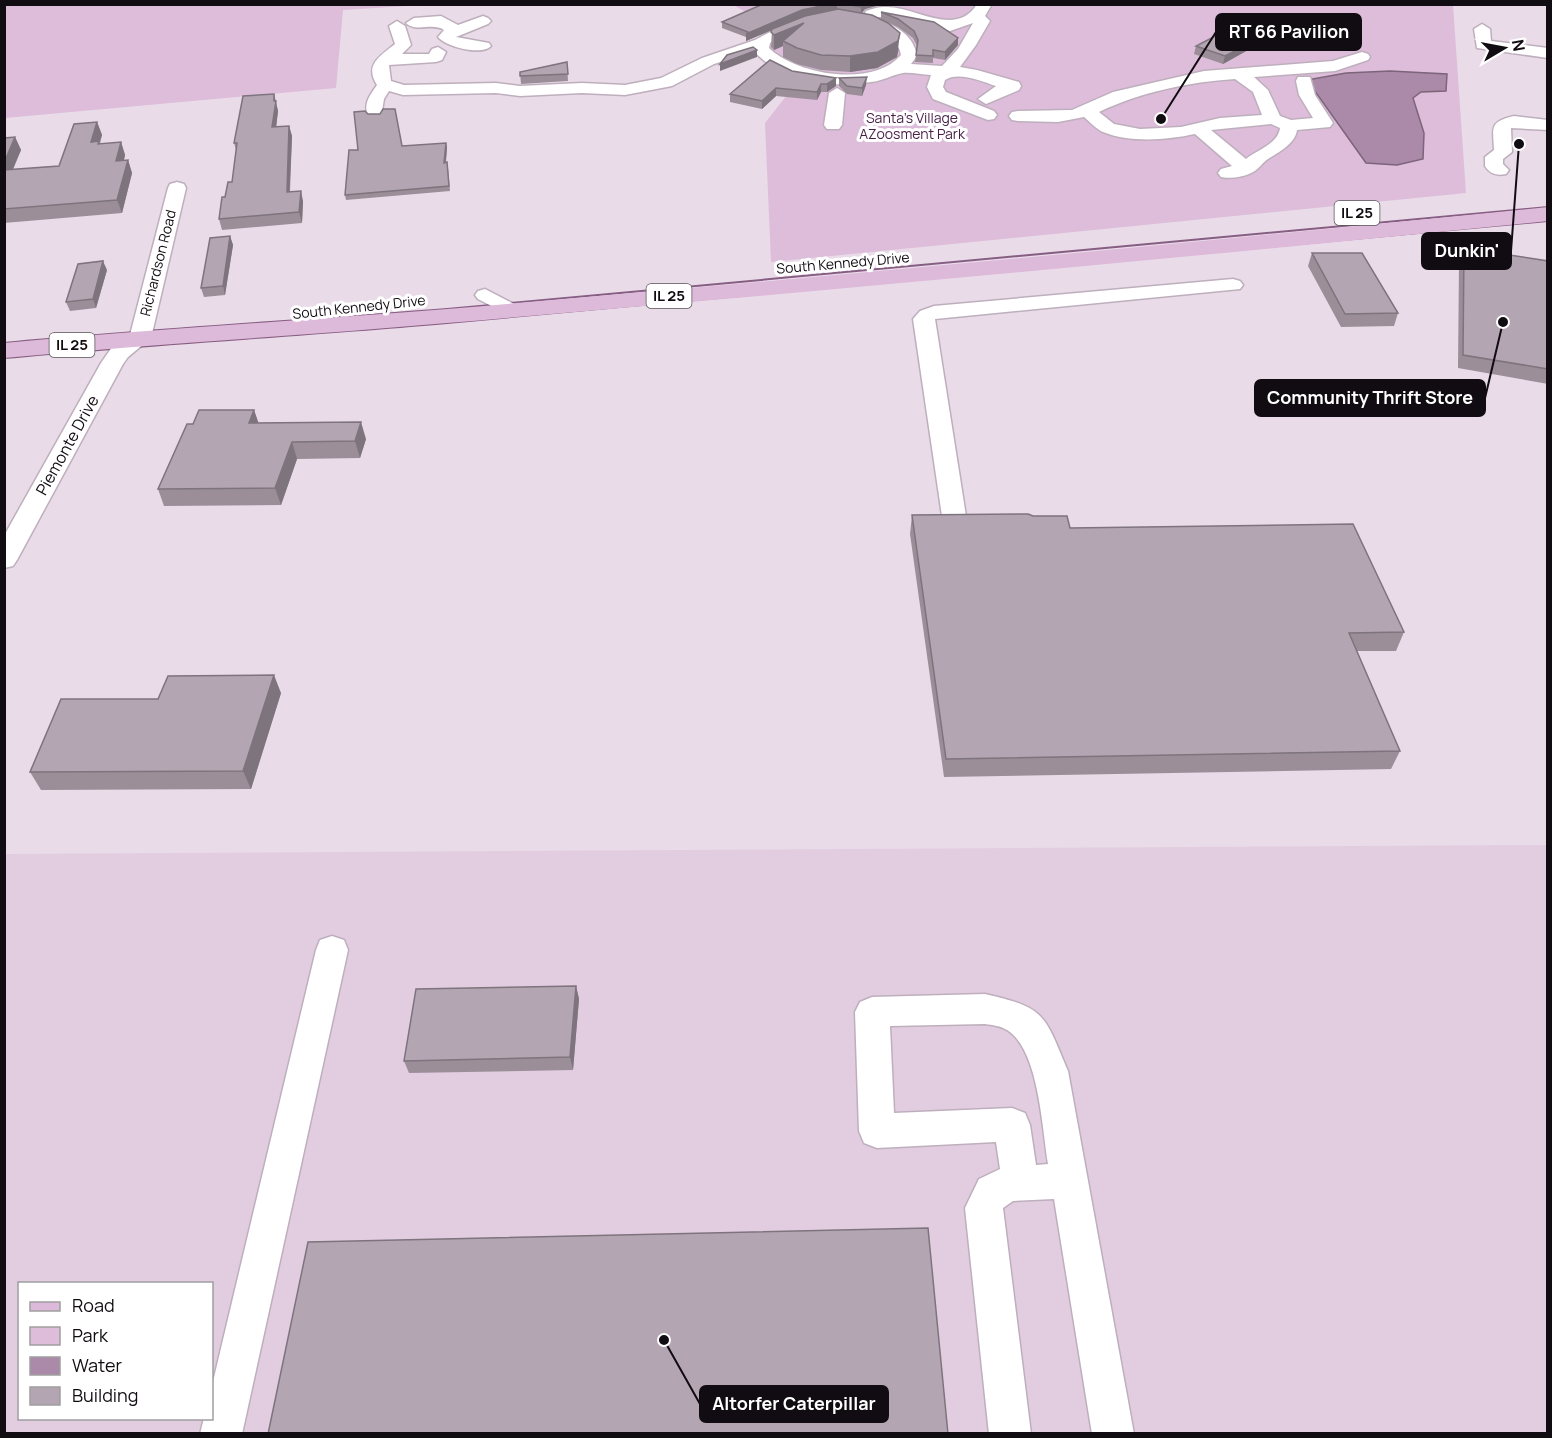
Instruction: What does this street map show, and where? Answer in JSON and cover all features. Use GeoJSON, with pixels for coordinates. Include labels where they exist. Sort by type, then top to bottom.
{"type":"FeatureCollection","features":[{"type":"Feature","properties":{"kind":"main road","name":"South Kennedy Drive"},"geometry":{"type":"LineString","coordinates":[[140,338],[193,324],[485,295],[873,260],[1545,209]]}},
{"type":"Feature","properties":{"kind":"main road","name":"South Kennedy Drive"},"geometry":{"type":"LineString","coordinates":[[4,351],[140,338],[195,337],[1198,249],[1545,209]]}},
{"type":"Feature","properties":{"kind":"street"},"geometry":{"type":"LineString","coordinates":[[871,14],[886,11],[950,26],[960,37],[972,40]]}},
{"type":"Feature","properties":{"kind":"street"},"geometry":{"type":"LineString","coordinates":[[899,68],[946,72],[971,73],[1013,86],[1000,90],[987,107],[939,95],[935,87],[937,78],[946,72],[972,40],[982,21],[981,11],[950,26]]}},
{"type":"Feature","properties":{"kind":"street"},"geometry":{"type":"LineString","coordinates":[[762,43],[760,48],[780,67],[842,84],[891,73],[899,68],[909,56],[909,51],[899,37],[885,28],[850,16]]}},
{"type":"Feature","properties":{"kind":"street"},"geometry":{"type":"LineString","coordinates":[[414,23],[441,21],[451,33],[453,42],[483,46]]}},
{"type":"Feature","properties":{"kind":"street"},"geometry":{"type":"LineString","coordinates":[[375,113],[376,99],[383,83],[379,68],[381,62],[399,50],[429,45],[451,33],[483,21]]}},
{"type":"Feature","properties":{"kind":"street"},"geometry":{"type":"LineString","coordinates":[[397,26],[403,43],[399,50]]}},
{"type":"Feature","properties":{"kind":"street"},"geometry":{"type":"LineString","coordinates":[[383,83],[399,90],[414,91],[492,88],[520,91],[582,88],[632,90],[666,82],[708,61],[762,43],[787,28]]}},
{"type":"Feature","properties":{"kind":"street"},"geometry":{"type":"LineString","coordinates":[[1482,29],[1483,45],[1548,53]]}},
{"type":"Feature","properties":{"kind":"street"},"geometry":{"type":"LineString","coordinates":[[381,62],[402,57],[429,59],[436,57],[429,45]]}},
{"type":"Feature","properties":{"kind":"street"},"geometry":{"type":"LineString","coordinates":[[1018,116],[1058,117],[1087,111],[1119,96],[1204,76],[1335,66],[1362,57]]}},
{"type":"Feature","properties":{"kind":"street"},"geometry":{"type":"LineString","coordinates":[[1087,111],[1108,128],[1140,134],[1177,132],[1220,123],[1324,123],[1288,89],[1240,74]]}},
{"type":"Feature","properties":{"kind":"street"},"geometry":{"type":"LineString","coordinates":[[383,83],[404,77]]}},
{"type":"Feature","properties":{"kind":"street"},"geometry":{"type":"LineString","coordinates":[[833,125],[842,84]]}},
{"type":"Feature","properties":{"kind":"street"},"geometry":{"type":"LineString","coordinates":[[1227,173],[1246,169],[1260,156],[1273,150],[1288,134],[1281,122],[1288,89]]}},
{"type":"Feature","properties":{"kind":"street"},"geometry":{"type":"LineString","coordinates":[[1500,170],[1494,166],[1494,157],[1503,152],[1502,125],[1514,121],[1548,125]]}},
{"type":"Feature","properties":{"kind":"street"},"geometry":{"type":"LineString","coordinates":[[1198,128],[1246,169]]}},
{"type":"Feature","properties":{"kind":"street"},"geometry":{"type":"LineString","coordinates":[[1177,132],[1192,143],[1220,146]]}},
{"type":"Feature","properties":{"kind":"street","name":"Richardson Road"},"geometry":{"type":"LineString","coordinates":[[140,338],[177,188]]}},
{"type":"Feature","properties":{"kind":"street"},"geometry":{"type":"LineString","coordinates":[[954,516],[924,319],[927,315],[1233,285]]}},
{"type":"Feature","properties":{"kind":"street"},"geometry":{"type":"LineString","coordinates":[[485,295],[511,310]]}},
{"type":"Feature","properties":{"kind":"street","name":"Piemonte Drive"},"geometry":{"type":"LineString","coordinates":[[4,560],[112,363],[120,352],[140,338]]}},
{"type":"Feature","properties":{"kind":"street"},"geometry":{"type":"LineString","coordinates":[[221,1434],[332,950]]}},
{"type":"Feature","properties":{"kind":"street"},"geometry":{"type":"LineString","coordinates":[[1020,1182],[1012,1125],[877,1131],[872,1012],[985,1009],[1016,1016],[1034,1032],[1050,1071],[1113,1434]]}},
{"type":"Feature","properties":{"kind":"street"},"geometry":{"type":"LineString","coordinates":[[1010,1434],[984,1208],[988,1195],[1004,1183],[1069,1181]]}},
{"type":"Feature","properties":{"kind":"shaded area"},"geometry":{"type":"Polygon","coordinates":[[[1547,845],[1547,1433],[5,1433],[4,854],[1547,845]]]}},
{"type":"Feature","properties":{"kind":"green space"},"geometry":{"type":"Polygon","coordinates":[[[5,5],[423,5],[343,10],[336,88],[5,118],[5,5]]]}},
{"type":"Feature","properties":{"kind":"green space","name":"Santa's Village AZoosment Park"},"geometry":{"type":"Polygon","coordinates":[[[733,5],[1453,5],[1466,193],[771,262],[765,123],[798,81],[770,72],[760,47],[778,29],[733,5]]]}},
{"type":"Feature","properties":{"kind":"water"},"geometry":{"type":"Polygon","coordinates":[[[1390,71],[1447,74],[1446,91],[1421,92],[1413,98],[1424,133],[1423,159],[1397,165],[1366,163],[1307,80],[1346,73],[1390,71]]]}},
{"type":"Feature","properties":{"kind":"building"},"geometry":{"type":"Polygon","coordinates":[[[763,4],[831,4],[802,10],[746,34],[748,32],[722,22],[763,4]]]}},
{"type":"Feature","properties":{"kind":"building"},"geometry":{"type":"Polygon","coordinates":[[[844,4],[864,4],[861,7],[844,4]]]}},
{"type":"Feature","properties":{"kind":"building"},"geometry":{"type":"Polygon","coordinates":[[[838,9],[872,15],[888,23],[900,33],[898,41],[878,52],[850,56],[821,55],[783,41],[804,23],[774,35],[771,32],[772,29],[805,16],[838,9]]]}},
{"type":"Feature","properties":{"kind":"building"},"geometry":{"type":"Polygon","coordinates":[[[881,12],[934,22],[958,38],[945,52],[933,50],[933,56],[916,55],[918,40],[914,31],[898,19],[881,12]]]}},
{"type":"Feature","properties":{"kind":"building"},"geometry":{"type":"Polygon","coordinates":[[[1221,33],[1250,43],[1225,56],[1196,46],[1221,33]]]}},
{"type":"Feature","properties":{"kind":"building"},"geometry":{"type":"Polygon","coordinates":[[[753,47],[757,50],[720,64],[727,55],[753,47]]]}},
{"type":"Feature","properties":{"kind":"building"},"geometry":{"type":"Polygon","coordinates":[[[770,60],[792,71],[836,78],[827,84],[821,84],[817,92],[776,88],[762,101],[730,94],[770,60]]]}},
{"type":"Feature","properties":{"kind":"building"},"geometry":{"type":"Polygon","coordinates":[[[567,62],[568,74],[520,76],[520,72],[567,62]]]}},
{"type":"Feature","properties":{"kind":"building"},"geometry":{"type":"Polygon","coordinates":[[[867,77],[862,88],[847,86],[839,78],[867,77]]]}},
{"type":"Feature","properties":{"kind":"building"},"geometry":{"type":"Polygon","coordinates":[[[274,94],[274,101],[276,101],[272,127],[289,126],[287,192],[301,191],[299,212],[219,219],[222,197],[225,197],[228,182],[232,182],[237,143],[234,143],[243,96],[274,94]]]}},
{"type":"Feature","properties":{"kind":"building"},"geometry":{"type":"Polygon","coordinates":[[[383,109],[395,109],[402,146],[446,143],[444,163],[447,162],[449,186],[345,195],[349,150],[358,150],[354,112],[365,111],[368,114],[380,114],[383,109]]]}},
{"type":"Feature","properties":{"kind":"building"},"geometry":{"type":"Polygon","coordinates":[[[97,122],[91,142],[99,141],[98,144],[121,142],[116,161],[128,160],[117,200],[4,209],[4,170],[59,166],[74,124],[97,122]]]}},
{"type":"Feature","properties":{"kind":"building"},"geometry":{"type":"Polygon","coordinates":[[[15,137],[4,163],[4,138],[15,137]]]}},
{"type":"Feature","properties":{"kind":"building"},"geometry":{"type":"Polygon","coordinates":[[[230,236],[223,286],[201,288],[210,238],[230,236]]]}},
{"type":"Feature","properties":{"kind":"building"},"geometry":{"type":"Polygon","coordinates":[[[1464,248],[1548,261],[1548,369],[1463,355],[1464,248]]]}},
{"type":"Feature","properties":{"kind":"building"},"geometry":{"type":"Polygon","coordinates":[[[1312,253],[1362,253],[1398,313],[1345,314],[1312,253]]]}},
{"type":"Feature","properties":{"kind":"building"},"geometry":{"type":"Polygon","coordinates":[[[103,261],[93,299],[66,302],[78,264],[103,261]]]}},
{"type":"Feature","properties":{"kind":"building"},"geometry":{"type":"Polygon","coordinates":[[[199,410],[254,410],[249,423],[361,422],[355,441],[292,442],[275,488],[158,489],[187,424],[193,424],[199,410]]]}},
{"type":"Feature","properties":{"kind":"building"},"geometry":{"type":"Polygon","coordinates":[[[912,515],[1067,516],[1070,528],[1353,524],[1404,632],[1349,633],[1400,751],[946,759],[912,515]]]}},
{"type":"Feature","properties":{"kind":"building"},"geometry":{"type":"Polygon","coordinates":[[[274,675],[243,771],[30,772],[61,699],[158,699],[168,676],[274,675]]]}},
{"type":"Feature","properties":{"kind":"building"},"geometry":{"type":"Polygon","coordinates":[[[576,986],[570,1057],[404,1061],[416,989],[576,986]]]}},
{"type":"Feature","properties":{"kind":"building"},"geometry":{"type":"Polygon","coordinates":[[[928,1228],[948,1434],[268,1434],[308,1242],[928,1228]]]}},
{"type":"Feature","properties":{"kind":"place","name":"RT 66 Pavilion"},"geometry":{"type":"Point","coordinates":[1161,119]}},
{"type":"Feature","properties":{"kind":"place","name":"Dunkin'"},"geometry":{"type":"Point","coordinates":[1519,144]}},
{"type":"Feature","properties":{"kind":"place","name":"Community Thrift Store"},"geometry":{"type":"Point","coordinates":[1503,322]}},
{"type":"Feature","properties":{"kind":"place","name":"Altorfer Caterpillar"},"geometry":{"type":"Point","coordinates":[664,1340]}}]}
